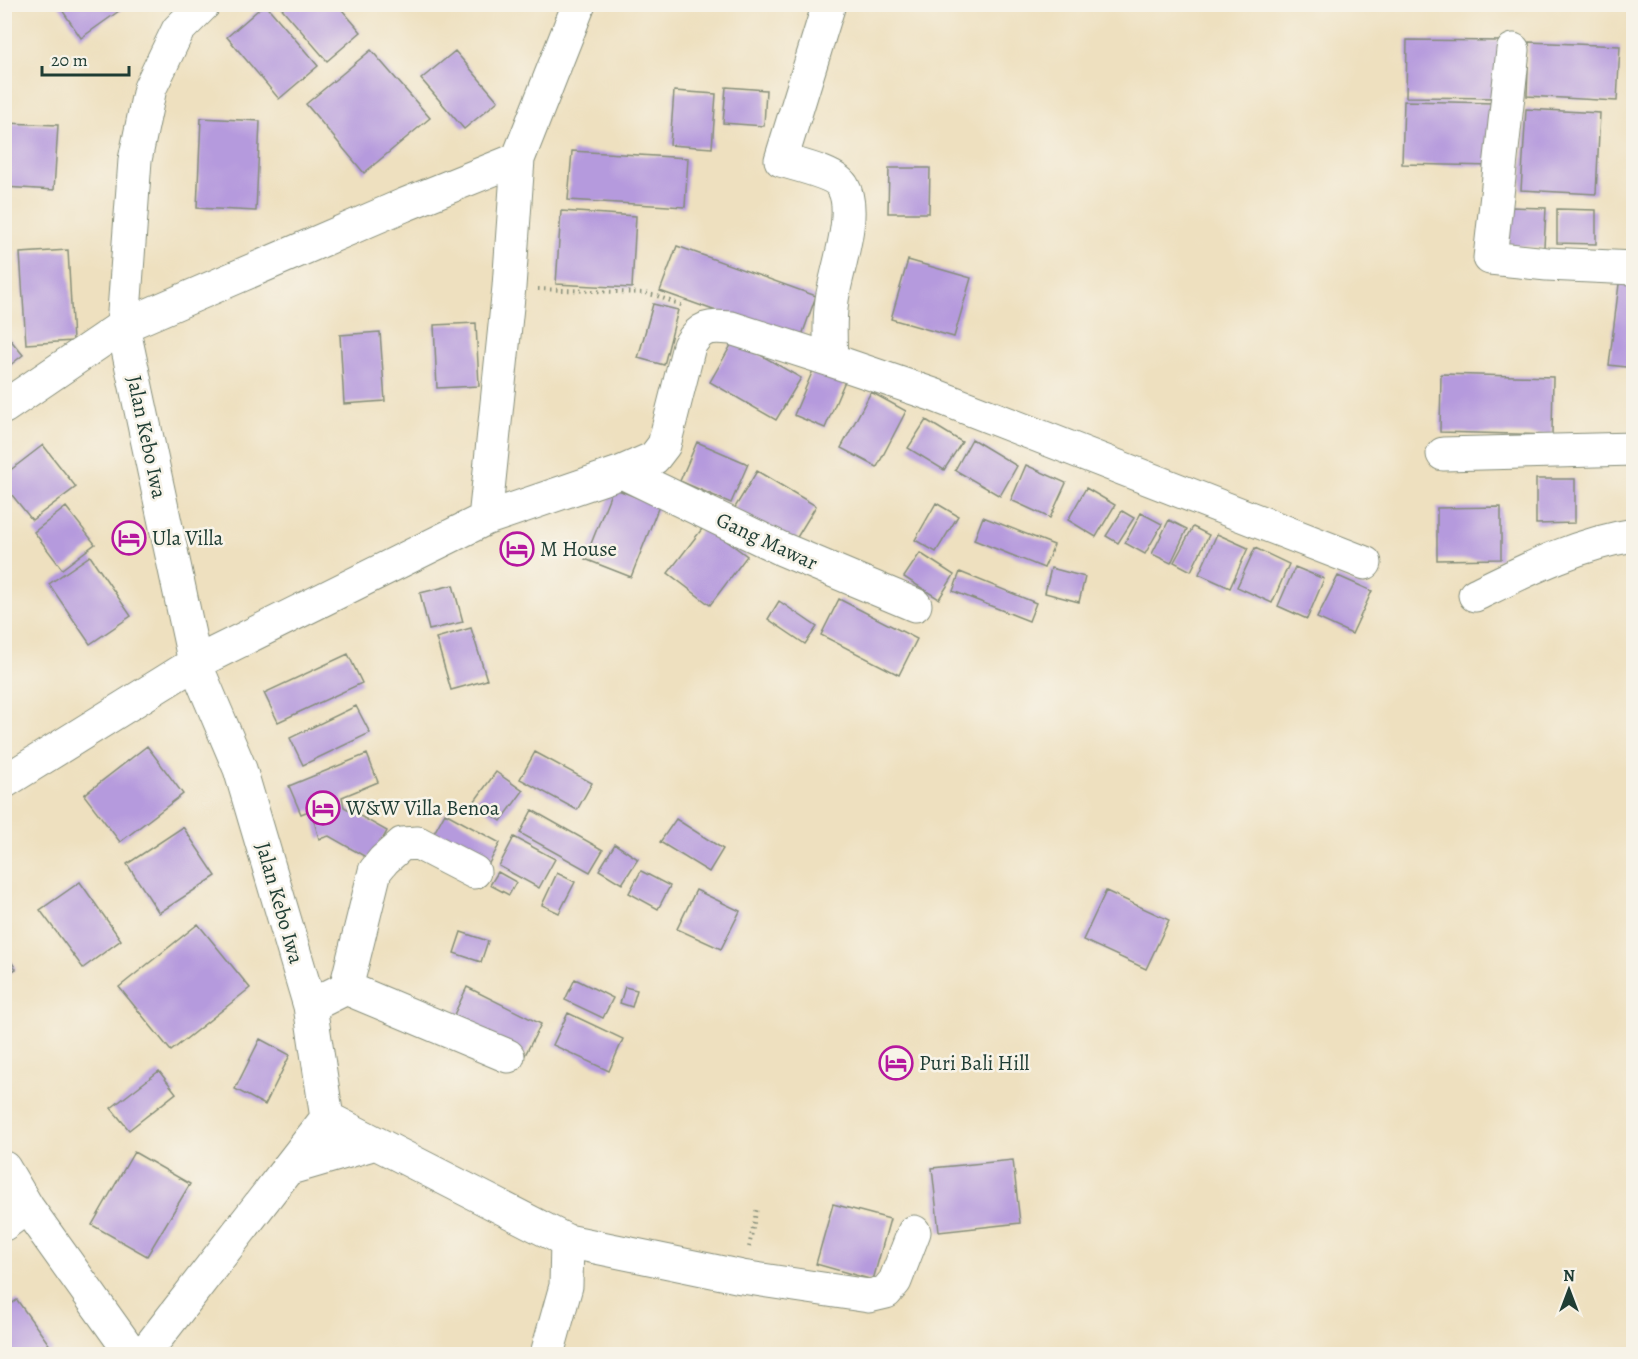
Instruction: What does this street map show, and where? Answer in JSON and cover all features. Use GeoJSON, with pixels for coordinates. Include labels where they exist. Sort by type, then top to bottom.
{"type":"FeatureCollection","features":[{"type":"Feature","properties":{"kind":"street","name":"Jalan Kebo Iwa"},"geometry":{"type":"LineString","coordinates":[[204,4],[178,30],[150,88],[135,160],[123,326],[195,663],[240,769],[310,1006],[327,1118]]}},
{"type":"Feature","properties":{"kind":"street"},"geometry":{"type":"LineString","coordinates":[[485,519],[509,287],[518,159],[579,4]]}},
{"type":"Feature","properties":{"kind":"street"},"geometry":{"type":"LineString","coordinates":[[829,4],[781,160],[835,178],[844,187],[848,225],[832,298],[831,360]]}},
{"type":"Feature","properties":{"kind":"street"},"geometry":{"type":"LineString","coordinates":[[1513,50],[1490,258],[1547,264],[1634,268]]}},
{"type":"Feature","properties":{"kind":"street"},"geometry":{"type":"LineString","coordinates":[[4,407],[123,326],[404,205],[518,159]]}},
{"type":"Feature","properties":{"kind":"street"},"geometry":{"type":"LineString","coordinates":[[4,782],[195,663],[485,519],[622,472],[654,458],[664,445],[690,346],[695,336],[705,328],[731,328],[934,395],[1365,563]]}},
{"type":"Feature","properties":{"kind":"street"},"geometry":{"type":"LineString","coordinates":[[1443,454],[1634,449]]}},
{"type":"Feature","properties":{"kind":"street","name":"Gang Mawar"},"geometry":{"type":"LineString","coordinates":[[622,472],[782,549],[915,605]]}},
{"type":"Feature","properties":{"kind":"street"},"geometry":{"type":"LineString","coordinates":[[1475,595],[1552,557],[1609,539],[1634,536]]}},
{"type":"Feature","properties":{"kind":"street"},"geometry":{"type":"LineString","coordinates":[[346,988],[375,871],[384,860],[402,844],[418,843],[474,872]]}},
{"type":"Feature","properties":{"kind":"street"},"geometry":{"type":"LineString","coordinates":[[310,1006],[346,988],[508,1056]]}},
{"type":"Feature","properties":{"kind":"street"},"geometry":{"type":"LineString","coordinates":[[144,1354],[327,1118],[567,1241],[742,1277],[869,1296],[886,1292],[895,1281],[914,1232]]}},
{"type":"Feature","properties":{"kind":"street"},"geometry":{"type":"LineString","coordinates":[[287,1169],[375,1143]]}},
{"type":"Feature","properties":{"kind":"street"},"geometry":{"type":"LineString","coordinates":[[4,1168],[16,1216],[132,1354]]}},
{"type":"Feature","properties":{"kind":"street"},"geometry":{"type":"LineString","coordinates":[[547,1354],[566,1286],[567,1241]]}},
{"type":"Feature","properties":{"kind":"path"},"geometry":{"type":"LineString","coordinates":[[509,287],[644,293],[691,310],[700,318],[705,328]]}},
{"type":"Feature","properties":{"kind":"path"},"geometry":{"type":"LineString","coordinates":[[742,1277],[758,1208]]}},
{"type":"Feature","properties":{"kind":"building"},"geometry":{"type":"Polygon","coordinates":[[[58,4],[124,4],[126,6],[81,38],[58,4]]]}},
{"type":"Feature","properties":{"kind":"building"},"geometry":{"type":"Polygon","coordinates":[[[265,4],[318,66],[279,99],[227,37],[265,4]]]}},
{"type":"Feature","properties":{"kind":"building"},"geometry":{"type":"Polygon","coordinates":[[[278,4],[337,4],[361,32],[327,61],[278,4]]]}},
{"type":"Feature","properties":{"kind":"building"},"geometry":{"type":"Polygon","coordinates":[[[1407,40],[1501,41],[1500,98],[1406,97],[1407,40]]]}},
{"type":"Feature","properties":{"kind":"building"},"geometry":{"type":"Polygon","coordinates":[[[1529,42],[1620,46],[1617,101],[1527,96],[1529,42]]]}},
{"type":"Feature","properties":{"kind":"building"},"geometry":{"type":"Polygon","coordinates":[[[371,50],[430,118],[364,173],[306,104],[371,50]]]}},
{"type":"Feature","properties":{"kind":"building"},"geometry":{"type":"Polygon","coordinates":[[[455,51],[498,101],[464,129],[421,79],[455,51]]]}},
{"type":"Feature","properties":{"kind":"building"},"geometry":{"type":"Polygon","coordinates":[[[726,87],[766,90],[764,126],[723,123],[726,87]]]}},
{"type":"Feature","properties":{"kind":"building"},"geometry":{"type":"Polygon","coordinates":[[[674,91],[716,94],[712,148],[670,145],[674,91]]]}},
{"type":"Feature","properties":{"kind":"building"},"geometry":{"type":"Polygon","coordinates":[[[1404,101],[1495,103],[1494,166],[1402,164],[1404,101]]]}},
{"type":"Feature","properties":{"kind":"building"},"geometry":{"type":"Polygon","coordinates":[[[1526,109],[1600,113],[1596,194],[1521,190],[1526,109]]]}},
{"type":"Feature","properties":{"kind":"building"},"geometry":{"type":"Polygon","coordinates":[[[201,118],[260,121],[256,211],[197,208],[201,118]]]}},
{"type":"Feature","properties":{"kind":"building"},"geometry":{"type":"Polygon","coordinates":[[[4,123],[58,125],[54,190],[4,187],[4,123]]]}},
{"type":"Feature","properties":{"kind":"building"},"geometry":{"type":"Polygon","coordinates":[[[572,151],[688,158],[685,207],[568,200],[572,151]]]}},
{"type":"Feature","properties":{"kind":"building"},"geometry":{"type":"Polygon","coordinates":[[[889,168],[930,168],[929,213],[888,213],[889,168]]]}},
{"type":"Feature","properties":{"kind":"building"},"geometry":{"type":"Polygon","coordinates":[[[1510,207],[1546,208],[1544,247],[1508,245],[1510,207]]]}},
{"type":"Feature","properties":{"kind":"building"},"geometry":{"type":"Polygon","coordinates":[[[1557,209],[1596,210],[1596,244],[1557,243],[1557,209]]]}},
{"type":"Feature","properties":{"kind":"building"},"geometry":{"type":"Polygon","coordinates":[[[561,211],[636,216],[632,288],[556,284],[561,211]]]}},
{"type":"Feature","properties":{"kind":"building"},"geometry":{"type":"Polygon","coordinates":[[[677,246],[816,296],[800,341],[660,291],[677,246]]]}},
{"type":"Feature","properties":{"kind":"building"},"geometry":{"type":"Polygon","coordinates":[[[68,250],[73,341],[26,344],[20,253],[68,250]]]}},
{"type":"Feature","properties":{"kind":"building"},"geometry":{"type":"Polygon","coordinates":[[[908,260],[971,278],[954,337],[891,319],[908,260]]]}},
{"type":"Feature","properties":{"kind":"building"},"geometry":{"type":"Polygon","coordinates":[[[1620,276],[1634,278],[1634,368],[1609,365],[1620,276]]]}},
{"type":"Feature","properties":{"kind":"building"},"geometry":{"type":"Polygon","coordinates":[[[653,304],[678,310],[664,365],[638,358],[653,304]]]}},
{"type":"Feature","properties":{"kind":"building"},"geometry":{"type":"Polygon","coordinates":[[[476,323],[479,386],[437,388],[434,325],[476,323]]]}},
{"type":"Feature","properties":{"kind":"building"},"geometry":{"type":"Polygon","coordinates":[[[4,332],[23,355],[4,370],[4,332]]]}},
{"type":"Feature","properties":{"kind":"building"},"geometry":{"type":"Polygon","coordinates":[[[380,332],[385,401],[344,404],[340,335],[380,332]]]}},
{"type":"Feature","properties":{"kind":"building"},"geometry":{"type":"Polygon","coordinates":[[[734,340],[801,378],[776,420],[710,382],[734,340]]]}},
{"type":"Feature","properties":{"kind":"building"},"geometry":{"type":"Polygon","coordinates":[[[814,368],[845,381],[825,428],[794,415],[814,368]]]}},
{"type":"Feature","properties":{"kind":"building"},"geometry":{"type":"Polygon","coordinates":[[[1441,374],[1553,377],[1552,435],[1440,432],[1441,374]]]}},
{"type":"Feature","properties":{"kind":"building"},"geometry":{"type":"Polygon","coordinates":[[[871,392],[906,411],[877,467],[841,448],[871,392]]]}},
{"type":"Feature","properties":{"kind":"building"},"geometry":{"type":"Polygon","coordinates":[[[926,420],[962,442],[944,470],[908,448],[926,420]]]}},
{"type":"Feature","properties":{"kind":"building"},"geometry":{"type":"Polygon","coordinates":[[[972,439],[1017,466],[1000,496],[955,470],[972,439]]]}},
{"type":"Feature","properties":{"kind":"building"},"geometry":{"type":"Polygon","coordinates":[[[697,442],[748,464],[731,503],[680,481],[697,442]]]}},
{"type":"Feature","properties":{"kind":"building"},"geometry":{"type":"Polygon","coordinates":[[[43,445],[76,487],[32,520],[4,485],[4,475],[43,445]]]}},
{"type":"Feature","properties":{"kind":"building"},"geometry":{"type":"Polygon","coordinates":[[[1026,465],[1066,483],[1050,518],[1011,500],[1026,465]]]}},
{"type":"Feature","properties":{"kind":"building"},"geometry":{"type":"Polygon","coordinates":[[[757,471],[816,506],[793,544],[734,509],[757,471]]]}},
{"type":"Feature","properties":{"kind":"building"},"geometry":{"type":"Polygon","coordinates":[[[1536,479],[1575,479],[1575,523],[1536,524],[1536,479]]]}},
{"type":"Feature","properties":{"kind":"building"},"geometry":{"type":"Polygon","coordinates":[[[613,488],[659,506],[631,577],[585,559],[613,488]]]}},
{"type":"Feature","properties":{"kind":"building"},"geometry":{"type":"Polygon","coordinates":[[[1086,488],[1115,505],[1096,537],[1068,520],[1086,488]]]}},
{"type":"Feature","properties":{"kind":"building"},"geometry":{"type":"Polygon","coordinates":[[[936,503],[958,516],[936,552],[915,540],[936,503]]]}},
{"type":"Feature","properties":{"kind":"building"},"geometry":{"type":"Polygon","coordinates":[[[66,507],[95,544],[62,569],[34,532],[66,507]]]}},
{"type":"Feature","properties":{"kind":"building"},"geometry":{"type":"Polygon","coordinates":[[[1501,507],[1501,559],[1437,560],[1437,508],[1501,507]]]}},
{"type":"Feature","properties":{"kind":"building"},"geometry":{"type":"Polygon","coordinates":[[[1122,511],[1134,518],[1118,543],[1106,536],[1122,511]]]}},
{"type":"Feature","properties":{"kind":"building"},"geometry":{"type":"Polygon","coordinates":[[[1141,513],[1162,524],[1145,554],[1125,543],[1141,513]]]}},
{"type":"Feature","properties":{"kind":"building"},"geometry":{"type":"Polygon","coordinates":[[[983,517],[1054,545],[1044,568],[974,540],[983,517]]]}},
{"type":"Feature","properties":{"kind":"building"},"geometry":{"type":"Polygon","coordinates":[[[1169,520],[1187,529],[1171,563],[1152,554],[1169,520]]]}},
{"type":"Feature","properties":{"kind":"building"},"geometry":{"type":"Polygon","coordinates":[[[705,525],[747,556],[710,605],[668,573],[705,525]]]}},
{"type":"Feature","properties":{"kind":"building"},"geometry":{"type":"Polygon","coordinates":[[[1193,527],[1209,535],[1191,571],[1174,562],[1193,527]]]}},
{"type":"Feature","properties":{"kind":"building"},"geometry":{"type":"Polygon","coordinates":[[[1217,534],[1248,548],[1230,588],[1199,574],[1217,534]]]}},
{"type":"Feature","properties":{"kind":"building"},"geometry":{"type":"Polygon","coordinates":[[[1255,548],[1289,564],[1272,603],[1237,587],[1255,548]]]}},
{"type":"Feature","properties":{"kind":"building"},"geometry":{"type":"Polygon","coordinates":[[[920,553],[954,575],[939,599],[904,577],[920,553]]]}},
{"type":"Feature","properties":{"kind":"building"},"geometry":{"type":"Polygon","coordinates":[[[90,556],[131,616],[90,644],[49,584],[90,556]]]}},
{"type":"Feature","properties":{"kind":"building"},"geometry":{"type":"Polygon","coordinates":[[[1295,567],[1324,579],[1307,619],[1278,606],[1295,567]]]}},
{"type":"Feature","properties":{"kind":"building"},"geometry":{"type":"Polygon","coordinates":[[[1051,568],[1085,577],[1079,602],[1045,593],[1051,568]]]}},
{"type":"Feature","properties":{"kind":"building"},"geometry":{"type":"Polygon","coordinates":[[[960,572],[1036,603],[1029,621],[953,591],[960,572]]]}},
{"type":"Feature","properties":{"kind":"building"},"geometry":{"type":"Polygon","coordinates":[[[1338,576],[1372,591],[1352,634],[1317,618],[1338,576]]]}},
{"type":"Feature","properties":{"kind":"building"},"geometry":{"type":"Polygon","coordinates":[[[453,585],[463,622],[429,630],[420,593],[453,585]]]}},
{"type":"Feature","properties":{"kind":"building"},"geometry":{"type":"Polygon","coordinates":[[[839,599],[917,639],[899,675],[821,635],[839,599]]]}},
{"type":"Feature","properties":{"kind":"building"},"geometry":{"type":"Polygon","coordinates":[[[779,601],[817,627],[805,644],[768,619],[779,601]]]}},
{"type":"Feature","properties":{"kind":"building"},"geometry":{"type":"Polygon","coordinates":[[[471,628],[487,680],[451,690],[436,638],[471,628]]]}},
{"type":"Feature","properties":{"kind":"building"},"geometry":{"type":"Polygon","coordinates":[[[348,654],[362,683],[278,722],[264,693],[348,654]]]}},
{"type":"Feature","properties":{"kind":"building"},"geometry":{"type":"Polygon","coordinates":[[[356,706],[370,733],[303,765],[290,738],[356,706]]]}},
{"type":"Feature","properties":{"kind":"building"},"geometry":{"type":"Polygon","coordinates":[[[147,746],[183,794],[120,842],[84,795],[147,746]]]}},
{"type":"Feature","properties":{"kind":"building"},"geometry":{"type":"Polygon","coordinates":[[[535,752],[592,783],[577,810],[520,779],[535,752]]]}},
{"type":"Feature","properties":{"kind":"building","name":"W&W Villa Benoa"},"geometry":{"type":"Polygon","coordinates":[[[367,754],[378,782],[342,797],[344,807],[387,831],[371,860],[329,836],[319,839],[311,810],[301,814],[289,786],[367,754]]]}},
{"type":"Feature","properties":{"kind":"building"},"geometry":{"type":"Polygon","coordinates":[[[496,772],[523,791],[501,821],[474,802],[496,772]]]}},
{"type":"Feature","properties":{"kind":"building"},"geometry":{"type":"Polygon","coordinates":[[[532,810],[603,850],[590,872],[520,833],[532,810]]]}},
{"type":"Feature","properties":{"kind":"building"},"geometry":{"type":"Polygon","coordinates":[[[445,813],[500,843],[488,865],[433,835],[445,813]]]}},
{"type":"Feature","properties":{"kind":"building"},"geometry":{"type":"Polygon","coordinates":[[[676,819],[723,849],[709,872],[660,842],[676,819]]]}},
{"type":"Feature","properties":{"kind":"building"},"geometry":{"type":"Polygon","coordinates":[[[183,827],[216,876],[159,913],[127,864],[183,827]]]}},
{"type":"Feature","properties":{"kind":"building"},"geometry":{"type":"Polygon","coordinates":[[[514,837],[555,859],[539,888],[499,866],[514,837]]]}},
{"type":"Feature","properties":{"kind":"building"},"geometry":{"type":"Polygon","coordinates":[[[615,844],[638,859],[622,884],[599,870],[615,844]]]}},
{"type":"Feature","properties":{"kind":"building"},"geometry":{"type":"Polygon","coordinates":[[[641,871],[670,886],[658,909],[629,893],[641,871]]]}},
{"type":"Feature","properties":{"kind":"building"},"geometry":{"type":"Polygon","coordinates":[[[498,872],[516,882],[509,895],[490,885],[498,872]]]}},
{"type":"Feature","properties":{"kind":"building"},"geometry":{"type":"Polygon","coordinates":[[[557,873],[575,882],[559,913],[542,905],[557,873]]]}},
{"type":"Feature","properties":{"kind":"building"},"geometry":{"type":"Polygon","coordinates":[[[80,882],[121,940],[83,968],[40,910],[80,882]]]}},
{"type":"Feature","properties":{"kind":"building"},"geometry":{"type":"Polygon","coordinates":[[[696,890],[740,911],[721,949],[677,929],[696,890]]]}},
{"type":"Feature","properties":{"kind":"building"},"geometry":{"type":"Polygon","coordinates":[[[1106,891],[1169,920],[1146,969],[1083,940],[1106,891]]]}},
{"type":"Feature","properties":{"kind":"building"},"geometry":{"type":"Polygon","coordinates":[[[198,924],[250,988],[171,1051],[119,987],[198,924]]]}},
{"type":"Feature","properties":{"kind":"building"},"geometry":{"type":"Polygon","coordinates":[[[461,932],[488,941],[481,962],[454,953],[461,932]]]}},
{"type":"Feature","properties":{"kind":"building"},"geometry":{"type":"Polygon","coordinates":[[[4,950],[16,969],[4,976],[4,950]]]}},
{"type":"Feature","properties":{"kind":"building"},"geometry":{"type":"Polygon","coordinates":[[[575,979],[613,998],[603,1018],[565,1000],[575,979]]]}},
{"type":"Feature","properties":{"kind":"building"},"geometry":{"type":"Polygon","coordinates":[[[467,987],[541,1024],[525,1055],[452,1019],[467,987]]]}},
{"type":"Feature","properties":{"kind":"building"},"geometry":{"type":"Polygon","coordinates":[[[625,987],[637,990],[632,1007],[620,1003],[625,987]]]}},
{"type":"Feature","properties":{"kind":"building"},"geometry":{"type":"Polygon","coordinates":[[[568,1013],[623,1039],[609,1071],[553,1045],[568,1013]]]}},
{"type":"Feature","properties":{"kind":"building"},"geometry":{"type":"Polygon","coordinates":[[[260,1039],[290,1055],[265,1105],[235,1089],[260,1039]]]}},
{"type":"Feature","properties":{"kind":"building"},"geometry":{"type":"Polygon","coordinates":[[[159,1071],[176,1093],[129,1130],[111,1108],[159,1071]]]}},
{"type":"Feature","properties":{"kind":"building"},"geometry":{"type":"Polygon","coordinates":[[[134,1152],[190,1184],[147,1256],[92,1225],[134,1152]]]}},
{"type":"Feature","properties":{"kind":"building"},"geometry":{"type":"Polygon","coordinates":[[[1013,1160],[1020,1223],[939,1232],[932,1168],[1013,1160]]]}},
{"type":"Feature","properties":{"kind":"building"},"geometry":{"type":"Polygon","coordinates":[[[833,1204],[890,1219],[873,1280],[816,1264],[833,1204]]]}},
{"type":"Feature","properties":{"kind":"building"},"geometry":{"type":"Polygon","coordinates":[[[17,1300],[53,1350],[47,1354],[4,1354],[4,1309],[17,1300]]]}},
{"type":"Feature","properties":{"kind":"place","name":"Ula Villa"},"geometry":{"type":"Point","coordinates":[129,538]}},
{"type":"Feature","properties":{"kind":"place","name":"M House"},"geometry":{"type":"Point","coordinates":[517,549]}},
{"type":"Feature","properties":{"kind":"place","name":"W&W Villa Benoa"},"geometry":{"type":"Point","coordinates":[323,808]}},
{"type":"Feature","properties":{"kind":"place","name":"Puri Bali Hill"},"geometry":{"type":"Point","coordinates":[896,1063]}}]}
